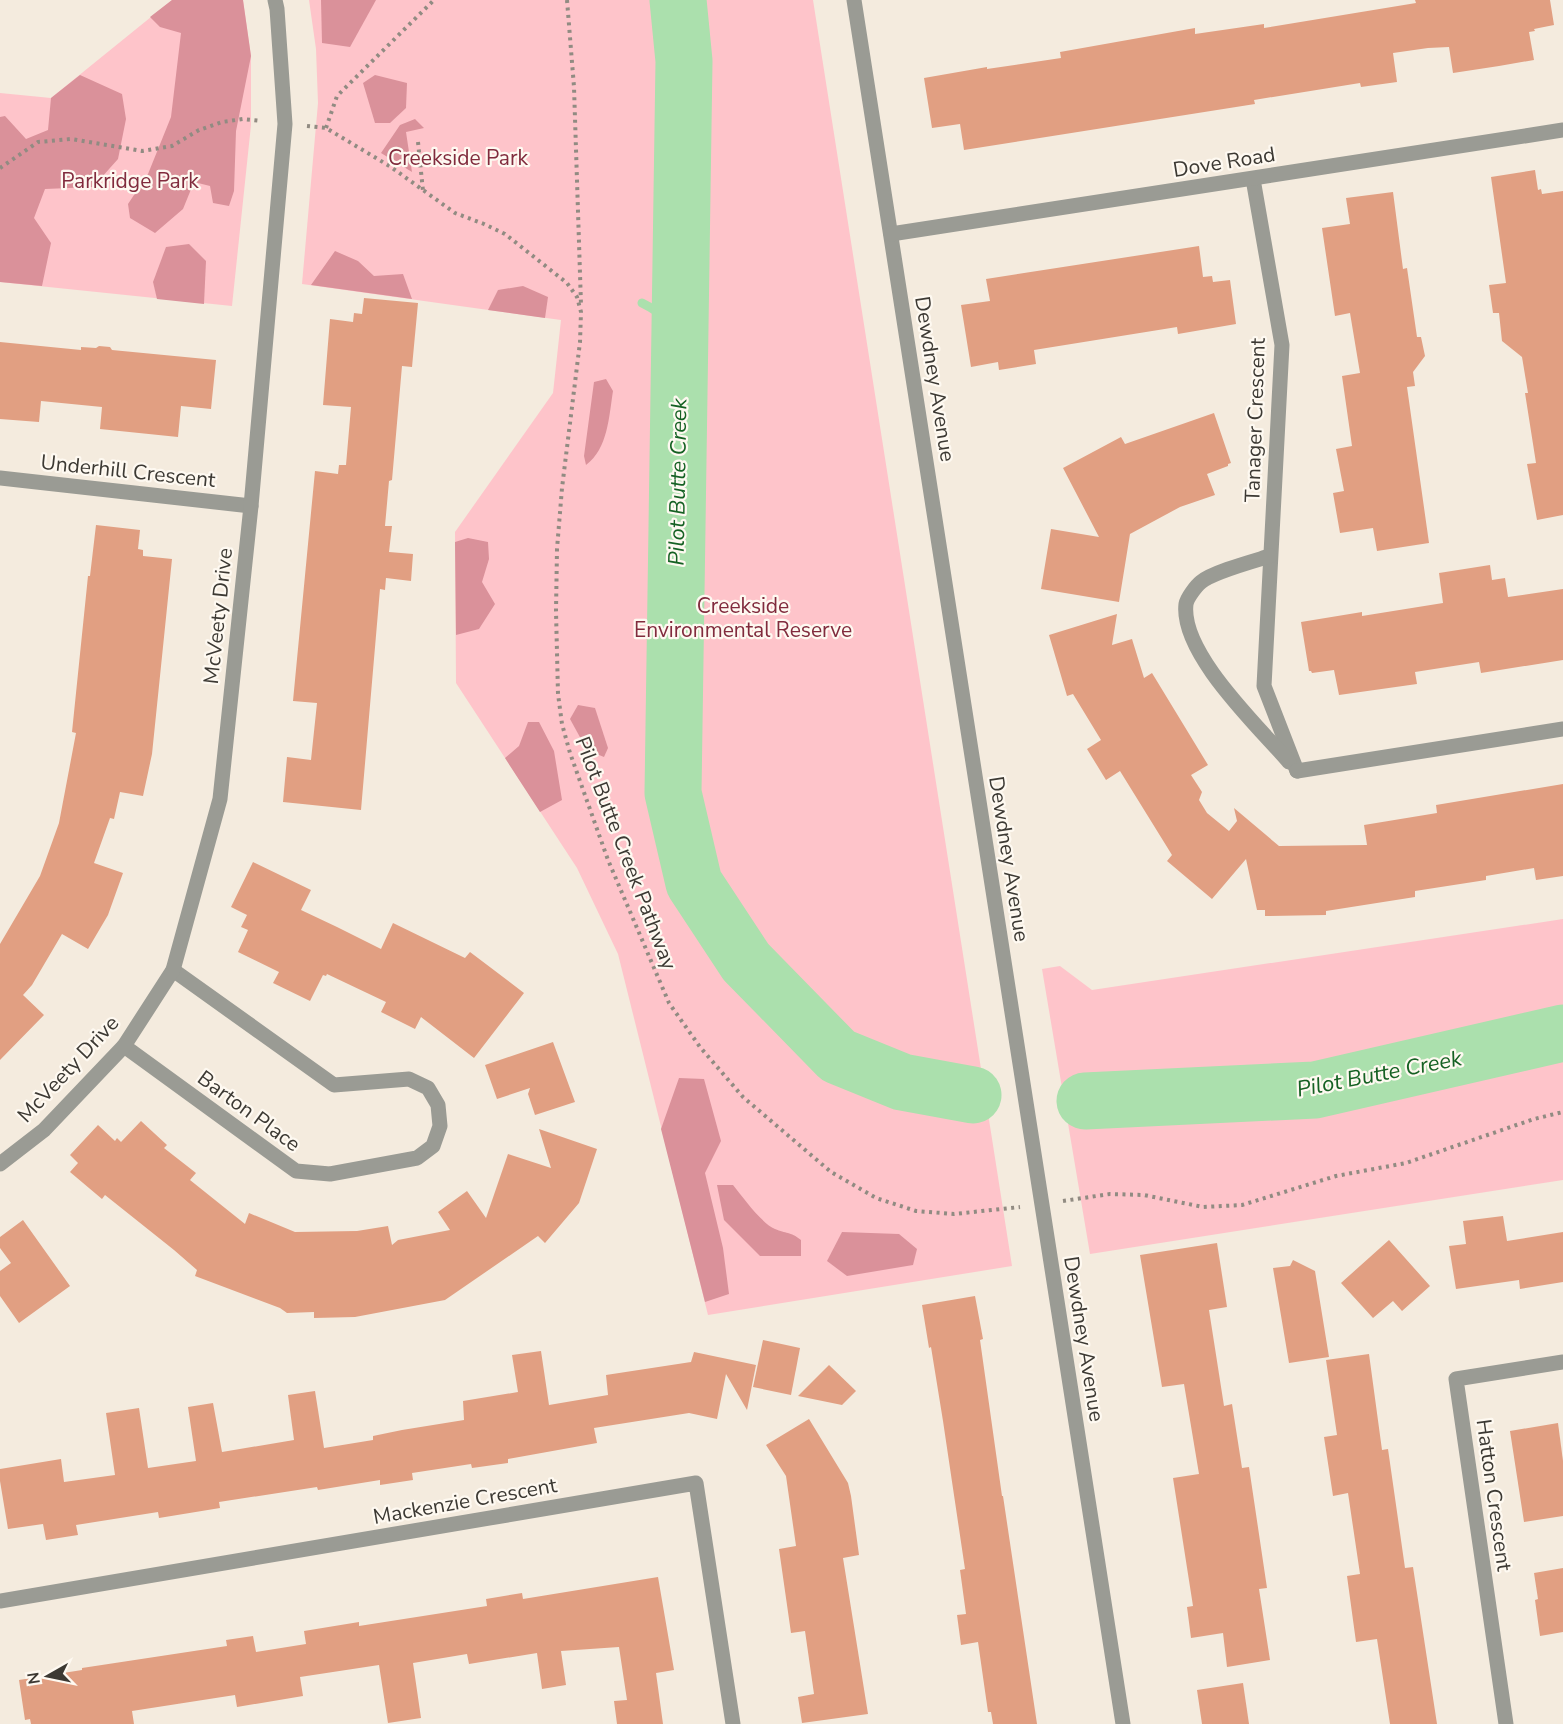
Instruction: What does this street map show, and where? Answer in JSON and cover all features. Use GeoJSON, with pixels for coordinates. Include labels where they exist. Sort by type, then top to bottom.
{"type":"FeatureCollection","features":[{"type":"Feature","properties":{"kind":"street","name":"McVeety Drive"},"geometry":{"type":"LineString","coordinates":[[0,1164],[44,1130],[124,1046],[173,970],[220,799],[251,506],[285,124],[275,0]]}},
{"type":"Feature","properties":{"kind":"street","name":"Dewdney Avenue"},"geometry":{"type":"LineString","coordinates":[[854,0],[1123,1724]]}},
{"type":"Feature","properties":{"kind":"street","name":"Dove Road"},"geometry":{"type":"LineString","coordinates":[[891,234],[1563,130]]}},
{"type":"Feature","properties":{"kind":"street","name":"Tanager Crescent"},"geometry":{"type":"LineString","coordinates":[[1253,179],[1282,345],[1264,686],[1297,771]]}},
{"type":"Feature","properties":{"kind":"street","name":"Underhill Crescent"},"geometry":{"type":"LineString","coordinates":[[0,478],[251,506]]}},
{"type":"Feature","properties":{"kind":"street"},"geometry":{"type":"LineString","coordinates":[[1270,556],[1202,581],[1186,601],[1186,619],[1203,661],[1227,693],[1297,771],[1563,729]]}},
{"type":"Feature","properties":{"kind":"street","name":"Barton Place"},"geometry":{"type":"LineString","coordinates":[[124,1046],[296,1171],[330,1174],[417,1158],[433,1146],[440,1126],[438,1105],[428,1088],[409,1079],[334,1085],[173,970]]}},
{"type":"Feature","properties":{"kind":"street","name":"Hatton Crescent"},"geometry":{"type":"LineString","coordinates":[[1506,1724],[1456,1379],[1563,1362]]}},
{"type":"Feature","properties":{"kind":"street","name":"Mackenzie Crescent"},"geometry":{"type":"LineString","coordinates":[[0,1601],[696,1484],[733,1724]]}},
{"type":"Feature","properties":{"kind":"path"},"geometry":{"type":"LineString","coordinates":[[326,128],[337,96],[435,0]]}},
{"type":"Feature","properties":{"kind":"path"},"geometry":{"type":"LineString","coordinates":[[567,0],[574,87],[581,312]]}},
{"type":"Feature","properties":{"kind":"path","name":"Pilot Butte Creek Pathway"},"geometry":{"type":"LineString","coordinates":[[0,168],[38,142],[71,139],[142,151],[172,146],[199,130],[243,118],[326,128],[391,167],[455,213],[505,234],[567,283],[577,297],[581,312],[580,342],[557,549],[558,694],[562,724],[570,753],[608,860],[669,1003],[700,1047],[743,1097],[831,1172],[876,1198],[916,1211],[954,1214],[1110,1194],[1144,1195],[1203,1208],[1242,1205],[1336,1176],[1406,1163],[1534,1119],[1563,1112]]}},
{"type":"Feature","properties":{"kind":"path"},"geometry":{"type":"LineString","coordinates":[[418,142],[423,192]]}},
{"type":"Feature","properties":{"kind":"green space","name":"Parkridge Park"},"geometry":{"type":"Polygon","coordinates":[[[172,0],[243,0],[251,56],[251,125],[232,306],[0,282],[0,93],[51,98],[172,0]]]}},
{"type":"Feature","properties":{"kind":"green space","name":"Creekside Environmental Reserve"},"geometry":{"type":"Polygon","coordinates":[[[309,0],[813,0],[1012,1266],[708,1315],[618,954],[577,868],[456,683],[455,532],[553,393],[561,320],[302,284],[318,103],[316,49],[309,0]]]}},
{"type":"Feature","properties":{"kind":"green space"},"geometry":{"type":"Polygon","coordinates":[[[1563,919],[1563,1180],[1090,1254],[1042,969],[1060,966],[1092,990],[1563,919]]]}},
{"type":"Feature","properties":{"kind":"shaded area"},"geometry":{"type":"Polygon","coordinates":[[[172,0],[243,0],[251,56],[236,131],[234,191],[229,206],[213,203],[210,186],[194,182],[183,209],[155,233],[130,218],[128,204],[148,174],[171,117],[181,33],[160,27],[150,17],[172,0]]]}},
{"type":"Feature","properties":{"kind":"shaded area"},"geometry":{"type":"Polygon","coordinates":[[[321,0],[376,0],[350,47],[322,43],[321,0]]]}},
{"type":"Feature","properties":{"kind":"shaded area"},"geometry":{"type":"Polygon","coordinates":[[[80,75],[122,94],[126,119],[118,159],[93,187],[45,189],[34,218],[51,243],[42,286],[0,282],[0,117],[5,116],[26,139],[48,130],[51,98],[80,75]]]}},
{"type":"Feature","properties":{"kind":"shaded area"},"geometry":{"type":"Polygon","coordinates":[[[375,75],[407,83],[406,108],[390,123],[375,123],[363,83],[375,75]]]}},
{"type":"Feature","properties":{"kind":"shaded area"},"geometry":{"type":"Polygon","coordinates":[[[415,119],[424,128],[406,132],[412,172],[381,153],[400,125],[415,119]]]}},
{"type":"Feature","properties":{"kind":"shaded area"},"geometry":{"type":"Polygon","coordinates":[[[189,244],[206,261],[204,304],[157,299],[153,282],[166,247],[189,244]]]}},
{"type":"Feature","properties":{"kind":"shaded area"},"geometry":{"type":"Polygon","coordinates":[[[335,251],[358,261],[374,276],[403,274],[412,299],[311,285],[335,251]]]}},
{"type":"Feature","properties":{"kind":"shaded area"},"geometry":{"type":"Polygon","coordinates":[[[523,286],[548,297],[545,318],[488,310],[498,290],[523,286]]]}},
{"type":"Feature","properties":{"kind":"shaded area"},"geometry":{"type":"Polygon","coordinates":[[[606,379],[613,391],[606,431],[599,450],[586,465],[584,456],[594,382],[606,379]]]}},
{"type":"Feature","properties":{"kind":"shaded area"},"geometry":{"type":"Polygon","coordinates":[[[468,538],[488,542],[489,559],[482,582],[495,604],[479,629],[456,635],[455,542],[468,538]]]}},
{"type":"Feature","properties":{"kind":"shaded area"},"geometry":{"type":"Polygon","coordinates":[[[578,705],[595,708],[608,748],[604,757],[587,750],[570,719],[578,705]]]}},
{"type":"Feature","properties":{"kind":"shaded area"},"geometry":{"type":"Polygon","coordinates":[[[528,722],[539,722],[554,751],[562,800],[540,812],[505,758],[519,746],[528,722]]]}},
{"type":"Feature","properties":{"kind":"shaded area"},"geometry":{"type":"Polygon","coordinates":[[[679,1078],[704,1079],[721,1141],[705,1173],[723,1248],[729,1294],[705,1302],[661,1129],[679,1078]]]}},
{"type":"Feature","properties":{"kind":"shaded area"},"geometry":{"type":"Polygon","coordinates":[[[717,1185],[733,1185],[764,1222],[801,1240],[801,1256],[760,1256],[724,1220],[717,1185]]]}},
{"type":"Feature","properties":{"kind":"shaded area"},"geometry":{"type":"Polygon","coordinates":[[[842,1232],[899,1234],[917,1249],[913,1265],[847,1276],[827,1261],[842,1232]]]}},
{"type":"Feature","properties":{"kind":"building"},"geometry":{"type":"Polygon","coordinates":[[[1415,0],[1550,0],[1554,25],[1529,32],[1534,60],[1499,66],[1453,73],[1449,47],[1428,48],[1393,53],[1397,82],[1361,87],[1360,83],[1254,100],[1255,104],[964,150],[960,124],[932,128],[924,78],[1061,58],[1060,52],[1195,28],[1195,34],[1264,24],[1264,28],[1416,3],[1415,0]]]}},
{"type":"Feature","properties":{"kind":"building"},"geometry":{"type":"Polygon","coordinates":[[[1535,170],[1538,190],[1541,189],[1542,194],[1563,191],[1563,515],[1537,520],[1527,464],[1536,463],[1522,357],[1502,341],[1499,313],[1493,313],[1489,285],[1506,283],[1491,177],[1535,170]]]}},
{"type":"Feature","properties":{"kind":"building"},"geometry":{"type":"Polygon","coordinates":[[[1393,192],[1403,269],[1407,268],[1417,337],[1421,337],[1425,356],[1413,372],[1415,386],[1407,387],[1429,543],[1377,551],[1373,528],[1340,533],[1333,493],[1344,491],[1336,449],[1352,446],[1342,376],[1360,373],[1350,313],[1335,316],[1322,228],[1350,224],[1346,198],[1393,192]]]}},
{"type":"Feature","properties":{"kind":"building"},"geometry":{"type":"Polygon","coordinates":[[[1199,246],[1203,277],[1212,276],[1213,282],[1230,280],[1236,324],[1178,334],[1177,327],[1034,350],[1036,364],[999,370],[998,362],[971,367],[961,305],[990,301],[986,279],[1199,246]]]}},
{"type":"Feature","properties":{"kind":"building"},"geometry":{"type":"Polygon","coordinates":[[[364,298],[418,303],[412,367],[402,366],[392,480],[389,481],[385,526],[392,526],[389,552],[413,554],[411,581],[386,578],[385,590],[380,589],[361,810],[283,802],[287,757],[311,760],[317,703],[293,701],[315,471],[338,474],[339,465],[346,465],[351,407],[323,405],[330,319],[353,322],[354,313],[362,314],[364,298]]]}},
{"type":"Feature","properties":{"kind":"building"},"geometry":{"type":"Polygon","coordinates":[[[0,342],[81,350],[81,347],[96,348],[99,346],[110,347],[112,350],[216,360],[211,409],[181,406],[178,437],[100,429],[102,407],[41,401],[39,422],[0,419],[0,342]]]}},
{"type":"Feature","properties":{"kind":"building"},"geometry":{"type":"Polygon","coordinates":[[[1214,413],[1231,463],[1207,474],[1215,495],[1180,507],[1130,534],[1119,602],[1041,589],[1051,529],[1099,537],[1063,468],[1121,437],[1125,444],[1214,413]]]}},
{"type":"Feature","properties":{"kind":"building"},"geometry":{"type":"Polygon","coordinates":[[[96,525],[140,530],[138,549],[143,550],[143,556],[172,559],[152,754],[143,796],[120,792],[114,819],[110,818],[94,863],[123,873],[108,915],[88,949],[62,934],[32,985],[23,995],[44,1015],[0,1060],[0,944],[40,876],[59,823],[76,733],[72,732],[88,576],[90,576],[96,525]]]}},
{"type":"Feature","properties":{"kind":"building"},"geometry":{"type":"Polygon","coordinates":[[[1490,565],[1492,580],[1505,578],[1508,597],[1563,589],[1563,660],[1481,673],[1479,662],[1415,672],[1417,684],[1339,695],[1334,670],[1312,673],[1309,671],[1301,622],[1362,612],[1362,616],[1443,603],[1439,573],[1490,565]]]}},
{"type":"Feature","properties":{"kind":"building"},"geometry":{"type":"Polygon","coordinates":[[[1117,614],[1112,645],[1132,639],[1144,678],[1152,673],[1208,765],[1191,775],[1202,792],[1199,800],[1207,813],[1229,831],[1237,821],[1234,808],[1279,846],[1367,845],[1364,825],[1437,813],[1436,805],[1563,784],[1563,876],[1536,880],[1534,868],[1486,876],[1486,880],[1415,891],[1415,897],[1326,911],[1326,915],[1265,916],[1265,910],[1257,910],[1246,859],[1212,899],[1167,861],[1172,855],[1120,771],[1106,780],[1087,749],[1101,740],[1073,694],[1067,696],[1049,635],[1117,614]]]}},
{"type":"Feature","properties":{"kind":"building"},"geometry":{"type":"Polygon","coordinates":[[[253,862],[311,890],[301,910],[381,949],[393,923],[465,958],[470,952],[524,993],[474,1058],[421,1017],[415,1029],[381,1012],[386,1002],[327,974],[323,975],[310,1001],[273,983],[279,972],[238,952],[248,930],[241,927],[247,915],[231,907],[253,862]]]}},
{"type":"Feature","properties":{"kind":"building"},"geometry":{"type":"Polygon","coordinates":[[[553,1042],[575,1102],[535,1115],[528,1094],[530,1088],[497,1099],[485,1065],[553,1042]]]}},
{"type":"Feature","properties":{"kind":"building"},"geometry":{"type":"Polygon","coordinates":[[[141,1121],[167,1145],[164,1148],[196,1173],[190,1180],[245,1224],[249,1213],[295,1232],[357,1231],[388,1226],[392,1245],[398,1240],[450,1230],[438,1212],[467,1191],[486,1218],[508,1154],[551,1168],[539,1129],[597,1149],[579,1203],[545,1243],[538,1236],[445,1300],[355,1317],[314,1318],[314,1312],[287,1313],[280,1308],[195,1276],[197,1270],[174,1250],[105,1195],[102,1199],[70,1172],[78,1163],[70,1155],[98,1125],[115,1141],[117,1138],[121,1142],[141,1121]]]}},
{"type":"Feature","properties":{"kind":"building"},"geometry":{"type":"Polygon","coordinates":[[[1503,1216],[1507,1241],[1563,1232],[1563,1282],[1520,1289],[1519,1280],[1456,1289],[1449,1246],[1466,1244],[1463,1221],[1503,1216]]]}},
{"type":"Feature","properties":{"kind":"building"},"geometry":{"type":"Polygon","coordinates":[[[23,1220],[70,1286],[19,1323],[0,1296],[0,1271],[11,1263],[0,1248],[0,1237],[23,1220]]]}},
{"type":"Feature","properties":{"kind":"building"},"geometry":{"type":"Polygon","coordinates":[[[1389,1240],[1430,1286],[1402,1311],[1393,1301],[1373,1318],[1341,1283],[1389,1240]]]}},
{"type":"Feature","properties":{"kind":"building"},"geometry":{"type":"Polygon","coordinates":[[[1217,1243],[1227,1307],[1209,1310],[1224,1406],[1232,1404],[1242,1468],[1249,1467],[1267,1588],[1259,1589],[1270,1660],[1227,1667],[1223,1633],[1191,1638],[1187,1607],[1193,1606],[1173,1478],[1199,1474],[1184,1384],[1162,1387],[1140,1255],[1217,1243]]]}},
{"type":"Feature","properties":{"kind":"building"},"geometry":{"type":"Polygon","coordinates":[[[1293,1260],[1315,1271],[1329,1357],[1289,1363],[1273,1268],[1290,1266],[1293,1260]]]}},
{"type":"Feature","properties":{"kind":"building"},"geometry":{"type":"Polygon","coordinates":[[[975,1296],[983,1339],[980,1340],[1002,1496],[1037,1724],[993,1724],[991,1712],[988,1712],[978,1642],[961,1645],[957,1615],[966,1614],[960,1570],[965,1569],[931,1347],[929,1348],[922,1305],[975,1296]]]}},
{"type":"Feature","properties":{"kind":"building"},"geometry":{"type":"Polygon","coordinates":[[[763,1340],[800,1348],[791,1395],[753,1387],[763,1340]]]}},
{"type":"Feature","properties":{"kind":"building"},"geometry":{"type":"Polygon","coordinates":[[[541,1351],[549,1405],[608,1395],[606,1375],[691,1362],[694,1352],[756,1365],[747,1410],[726,1374],[717,1419],[689,1413],[594,1428],[597,1443],[508,1459],[508,1463],[472,1468],[471,1464],[412,1473],[413,1480],[380,1485],[380,1480],[219,1502],[220,1508],[159,1518],[158,1512],[76,1525],[78,1535],[46,1540],[43,1524],[8,1529],[0,1469],[61,1459],[64,1482],[115,1475],[106,1413],[139,1408],[148,1468],[196,1461],[188,1407],[213,1403],[222,1452],[294,1440],[288,1395],[315,1391],[324,1448],[373,1440],[373,1436],[402,1430],[464,1420],[463,1401],[518,1392],[512,1355],[541,1351]]]}},
{"type":"Feature","properties":{"kind":"building"},"geometry":{"type":"Polygon","coordinates":[[[1369,1354],[1382,1450],[1388,1449],[1405,1568],[1413,1567],[1437,1724],[1390,1724],[1377,1639],[1356,1642],[1347,1576],[1360,1574],[1348,1493],[1333,1496],[1324,1437],[1337,1435],[1326,1360],[1369,1354]]]}},
{"type":"Feature","properties":{"kind":"building"},"geometry":{"type":"Polygon","coordinates":[[[829,1365],[856,1391],[842,1405],[798,1396],[829,1365]]]}},
{"type":"Feature","properties":{"kind":"building"},"geometry":{"type":"Polygon","coordinates":[[[809,1419],[848,1483],[851,1496],[859,1555],[843,1558],[868,1714],[802,1723],[798,1697],[814,1694],[805,1631],[791,1633],[779,1549],[796,1546],[786,1476],[766,1445],[809,1419]]]}},
{"type":"Feature","properties":{"kind":"building"},"geometry":{"type":"Polygon","coordinates":[[[1558,1423],[1563,1461],[1563,1516],[1524,1522],[1510,1431],[1558,1423]]]}},
{"type":"Feature","properties":{"kind":"building"},"geometry":{"type":"Polygon","coordinates":[[[1563,1568],[1563,1632],[1540,1636],[1534,1573],[1563,1568]]]}},
{"type":"Feature","properties":{"kind":"building"},"geometry":{"type":"Polygon","coordinates":[[[658,1577],[674,1670],[656,1673],[663,1724],[617,1724],[614,1701],[627,1700],[619,1647],[561,1651],[566,1685],[542,1689],[537,1653],[469,1664],[467,1654],[413,1663],[421,1718],[388,1723],[379,1665],[300,1677],[303,1696],[237,1707],[235,1695],[132,1711],[134,1724],[31,1724],[30,1719],[25,1720],[19,1680],[227,1646],[226,1640],[253,1636],[256,1652],[306,1644],[304,1631],[359,1622],[359,1626],[487,1606],[486,1599],[522,1593],[523,1599],[658,1577]]]}},
{"type":"Feature","properties":{"kind":"building"},"geometry":{"type":"Polygon","coordinates":[[[1243,1683],[1249,1724],[1202,1724],[1197,1690],[1243,1683]]]}},
{"type":"Feature","properties":{"kind":"waterway","name":"Pilot Butte Creek"},"geometry":{"type":"LineString","coordinates":[[678,0],[684,61],[673,793],[694,883],[746,962],[838,1056],[902,1082],[973,1095]]}},
{"type":"Feature","properties":{"kind":"waterway"},"geometry":{"type":"LineString","coordinates":[[642,303],[666,319],[679,345]]}},
{"type":"Feature","properties":{"kind":"waterway","name":"Pilot Butte Creek"},"geometry":{"type":"LineString","coordinates":[[1085,1101],[1315,1090],[1563,1033]]}},
{"type":"Feature","properties":{"kind":"park label","name":"Creekside Park"},"geometry":{"type":"Point","coordinates":[458,158]}}]}
